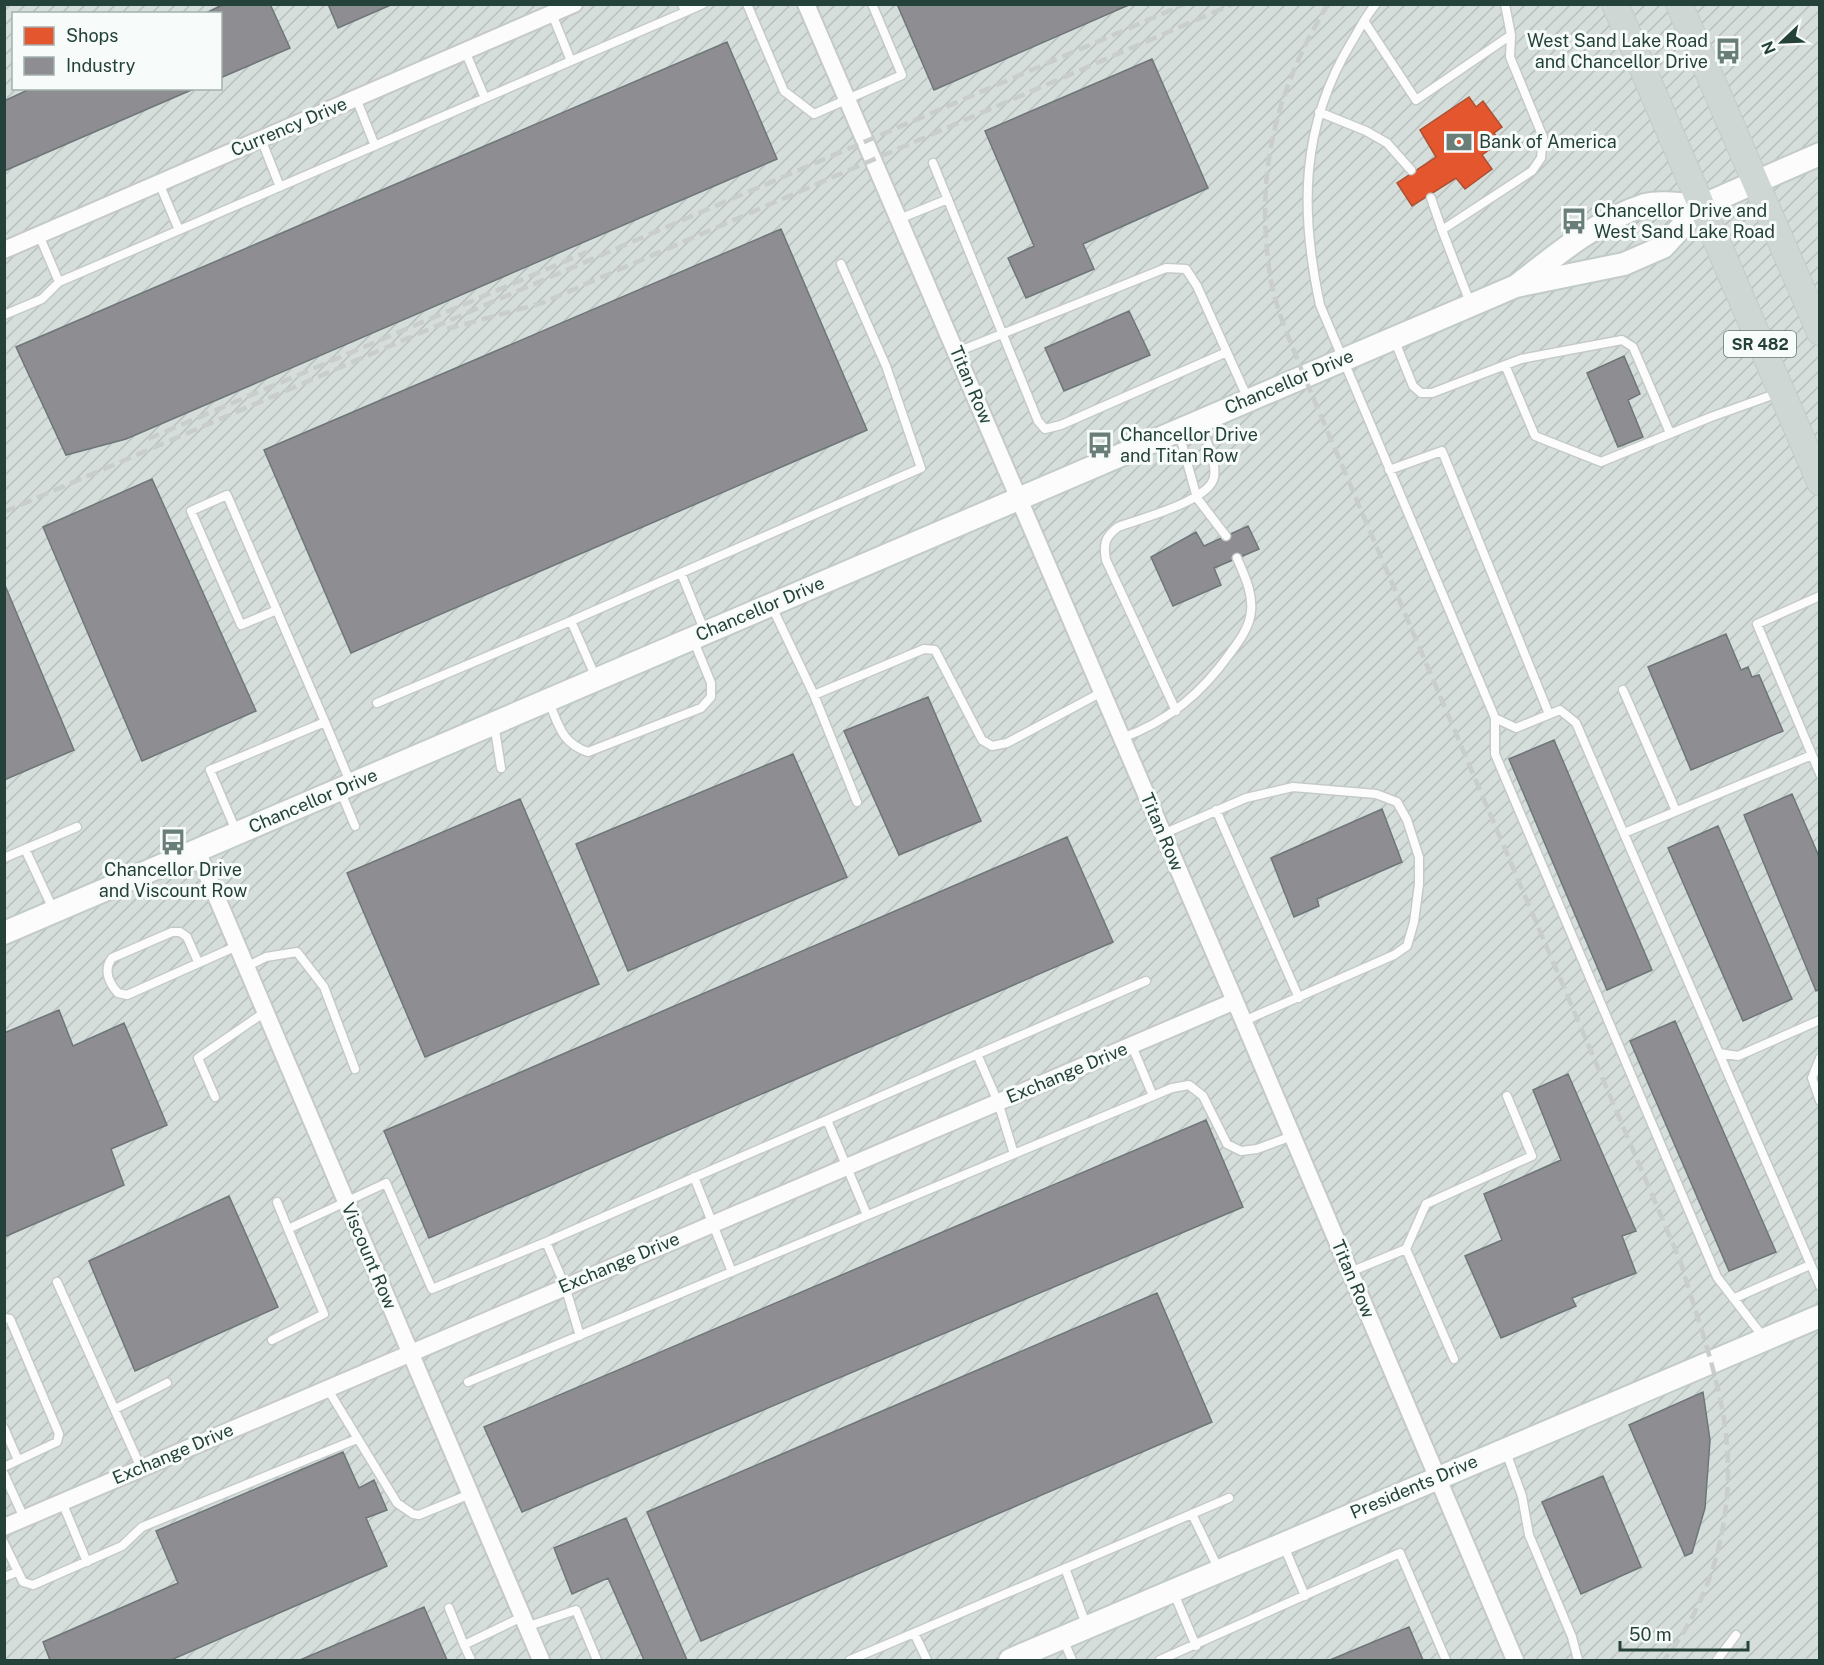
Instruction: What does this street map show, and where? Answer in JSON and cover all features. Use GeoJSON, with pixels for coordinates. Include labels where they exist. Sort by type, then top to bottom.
{"type":"FeatureCollection","features":[{"type":"Feature","properties":{"kind":"main road","name":"SR 482"},"geometry":{"type":"LineString","coordinates":[[1615,4],[1820,482]]}},
{"type":"Feature","properties":{"kind":"main road","name":"SR 482"},"geometry":{"type":"LineString","coordinates":[[1679,4],[1820,332]]}},
{"type":"Feature","properties":{"kind":"street","name":"Currency Drive"},"geometry":{"type":"LineString","coordinates":[[4,250],[574,4]]}},
{"type":"Feature","properties":{"kind":"street","name":"Titan Row"},"geometry":{"type":"LineString","coordinates":[[806,4],[1236,1002],[1515,1660]]}},
{"type":"Feature","properties":{"kind":"street","name":"Chancellor Drive"},"geometry":{"type":"LineString","coordinates":[[4,933],[1516,286],[1624,264],[1663,247],[1701,206],[1820,154]]}},
{"type":"Feature","properties":{"kind":"street","name":"Chancellor Drive"},"geometry":{"type":"LineString","coordinates":[[1516,286],[1563,248],[1647,204],[1701,206]]}},
{"type":"Feature","properties":{"kind":"street","name":"Viscount Row"},"geometry":{"type":"LineString","coordinates":[[197,851],[541,1660]]}},
{"type":"Feature","properties":{"kind":"street","name":"Exchange Drive"},"geometry":{"type":"LineString","coordinates":[[4,1527],[410,1352],[1236,1002]]}},
{"type":"Feature","properties":{"kind":"street","name":"Presidents Drive"},"geometry":{"type":"LineString","coordinates":[[1010,1660],[1820,1316]]}},
{"type":"Feature","properties":{"kind":"lane"},"geometry":{"type":"LineString","coordinates":[[4,315],[42,299],[59,282],[572,61],[684,8],[703,4]]}},
{"type":"Feature","properties":{"kind":"lane"},"geometry":{"type":"LineString","coordinates":[[747,4],[784,91],[814,114],[902,75],[872,4]]}},
{"type":"Feature","properties":{"kind":"lane"},"geometry":{"type":"LineString","coordinates":[[1376,4],[1337,66],[1319,112],[1306,184],[1310,256],[1320,306],[1495,718],[1495,754],[1717,1277],[1764,1339]]}},
{"type":"Feature","properties":{"kind":"lane"},"geometry":{"type":"LineString","coordinates":[[1442,230],[1532,171],[1541,158],[1544,137],[1510,57],[1511,35],[1505,5]]}},
{"type":"Feature","properties":{"kind":"lane"},"geometry":{"type":"LineString","coordinates":[[552,14],[572,61]]}},
{"type":"Feature","properties":{"kind":"lane"},"geometry":{"type":"LineString","coordinates":[[1364,21],[1416,100],[1511,35]]}},
{"type":"Feature","properties":{"kind":"lane"},"geometry":{"type":"LineString","coordinates":[[465,51],[485,98]]}},
{"type":"Feature","properties":{"kind":"lane"},"geometry":{"type":"LineString","coordinates":[[356,98],[375,146]]}},
{"type":"Feature","properties":{"kind":"lane"},"geometry":{"type":"LineString","coordinates":[[1319,112],[1366,131],[1387,144],[1411,170]]}},
{"type":"Feature","properties":{"kind":"lane"},"geometry":{"type":"LineString","coordinates":[[261,139],[280,187]]}},
{"type":"Feature","properties":{"kind":"lane"},"geometry":{"type":"LineString","coordinates":[[933,163],[1038,421],[1045,429],[1061,425],[1227,352]]}},
{"type":"Feature","properties":{"kind":"lane"},"geometry":{"type":"LineString","coordinates":[[159,183],[179,230]]}},
{"type":"Feature","properties":{"kind":"lane"},"geometry":{"type":"LineString","coordinates":[[1431,198],[1471,305]]}},
{"type":"Feature","properties":{"kind":"lane"},"geometry":{"type":"LineString","coordinates":[[899,219],[948,199]]}},
{"type":"Feature","properties":{"kind":"lane"},"geometry":{"type":"LineString","coordinates":[[39,234],[59,282]]}},
{"type":"Feature","properties":{"kind":"lane"},"geometry":{"type":"LineString","coordinates":[[376,703],[572,621],[921,468],[886,366],[841,264]]}},
{"type":"Feature","properties":{"kind":"lane"},"geometry":{"type":"LineString","coordinates":[[957,352],[1166,268],[1186,269],[1197,286],[1248,400]]}},
{"type":"Feature","properties":{"kind":"lane"},"geometry":{"type":"LineString","coordinates":[[1394,338],[1413,386],[1421,393],[1432,393],[1521,359],[1622,340],[1628,342],[1633,347],[1670,433]]}},
{"type":"Feature","properties":{"kind":"lane"},"geometry":{"type":"LineString","coordinates":[[1505,365],[1535,436],[1601,462],[1670,433],[1781,392]]}},
{"type":"Feature","properties":{"kind":"lane"},"geometry":{"type":"LineString","coordinates":[[1188,425],[1197,498],[1227,536]]}},
{"type":"Feature","properties":{"kind":"lane"},"geometry":{"type":"LineString","coordinates":[[1176,711],[1106,560],[1104,544],[1110,532],[1118,527],[1197,498],[1210,485],[1215,476],[1213,459],[1188,425]]}},
{"type":"Feature","properties":{"kind":"lane"},"geometry":{"type":"LineString","coordinates":[[1389,470],[1442,451],[1550,714]]}},
{"type":"Feature","properties":{"kind":"lane"},"geometry":{"type":"LineString","coordinates":[[277,610],[241,625],[190,511],[227,495],[277,610],[325,723],[346,787],[355,826]]}},
{"type":"Feature","properties":{"kind":"lane"},"geometry":{"type":"LineString","coordinates":[[1122,738],[1158,723],[1176,711],[1207,684],[1247,627],[1251,612],[1250,590],[1237,558]]}},
{"type":"Feature","properties":{"kind":"lane"},"geometry":{"type":"LineString","coordinates":[[548,700],[564,736],[572,747],[588,752],[701,708],[711,697],[711,683],[681,573]]}},
{"type":"Feature","properties":{"kind":"lane"},"geometry":{"type":"LineString","coordinates":[[1820,596],[1757,624],[1820,774]]}},
{"type":"Feature","properties":{"kind":"lane"},"geometry":{"type":"LineString","coordinates":[[770,604],[814,695],[857,802]]}},
{"type":"Feature","properties":{"kind":"lane"},"geometry":{"type":"LineString","coordinates":[[572,621],[597,679]]}},
{"type":"Feature","properties":{"kind":"lane"},"geometry":{"type":"LineString","coordinates":[[814,695],[924,649],[935,650],[981,740],[992,746],[1007,743],[1102,693]]}},
{"type":"Feature","properties":{"kind":"lane"},"geometry":{"type":"LineString","coordinates":[[1623,690],[1676,811]]}},
{"type":"Feature","properties":{"kind":"lane"},"geometry":{"type":"LineString","coordinates":[[1495,718],[1516,728],[1560,710],[1576,723],[1820,1286]]}},
{"type":"Feature","properties":{"kind":"lane"},"geometry":{"type":"LineString","coordinates":[[237,834],[210,770],[325,723]]}},
{"type":"Feature","properties":{"kind":"lane"},"geometry":{"type":"LineString","coordinates":[[494,723],[501,768]]}},
{"type":"Feature","properties":{"kind":"lane"},"geometry":{"type":"LineString","coordinates":[[1624,833],[1812,755]]}},
{"type":"Feature","properties":{"kind":"lane"},"geometry":{"type":"LineString","coordinates":[[1163,834],[1246,798],[1293,787],[1376,794],[1397,802],[1407,820],[1419,856],[1419,884],[1414,922],[1407,946],[1394,955],[1244,1021]]}},
{"type":"Feature","properties":{"kind":"lane"},"geometry":{"type":"LineString","coordinates":[[1216,810],[1299,998]]}},
{"type":"Feature","properties":{"kind":"lane"},"geometry":{"type":"LineString","coordinates":[[4,858],[77,827]]}},
{"type":"Feature","properties":{"kind":"lane"},"geometry":{"type":"LineString","coordinates":[[25,849],[54,912]]}},
{"type":"Feature","properties":{"kind":"lane"},"geometry":{"type":"LineString","coordinates":[[198,962],[187,937],[180,932],[172,932],[112,958],[107,965],[107,974],[118,993],[127,995],[237,946]]}},
{"type":"Feature","properties":{"kind":"lane"},"geometry":{"type":"LineString","coordinates":[[246,967],[266,957],[297,952],[324,987],[355,1069]]}},
{"type":"Feature","properties":{"kind":"lane"},"geometry":{"type":"LineString","coordinates":[[288,1229],[387,1183],[432,1289],[546,1242],[1146,981]]}},
{"type":"Feature","properties":{"kind":"lane"},"geometry":{"type":"LineString","coordinates":[[214,1097],[198,1058],[265,1012]]}},
{"type":"Feature","properties":{"kind":"lane"},"geometry":{"type":"LineString","coordinates":[[1719,1053],[1738,1056],[1820,1020]]}},
{"type":"Feature","properties":{"kind":"lane"},"geometry":{"type":"LineString","coordinates":[[1132,1046],[1153,1096]]}},
{"type":"Feature","properties":{"kind":"lane"},"geometry":{"type":"LineString","coordinates":[[977,1054],[998,1102],[1014,1154]]}},
{"type":"Feature","properties":{"kind":"lane"},"geometry":{"type":"LineString","coordinates":[[1820,1058],[1812,1078],[1820,1101]]}},
{"type":"Feature","properties":{"kind":"lane"},"geometry":{"type":"LineString","coordinates":[[468,1382],[1153,1096],[1189,1085],[1203,1096],[1227,1144],[1240,1151],[1257,1149],[1292,1136]]}},
{"type":"Feature","properties":{"kind":"lane"},"geometry":{"type":"LineString","coordinates":[[1350,1272],[1406,1249],[1426,1204],[1532,1156],[1507,1096]]}},
{"type":"Feature","properties":{"kind":"lane"},"geometry":{"type":"LineString","coordinates":[[827,1120],[867,1215]]}},
{"type":"Feature","properties":{"kind":"lane"},"geometry":{"type":"LineString","coordinates":[[694,1177],[732,1272]]}},
{"type":"Feature","properties":{"kind":"lane"},"geometry":{"type":"LineString","coordinates":[[272,1340],[324,1314],[277,1202]]}},
{"type":"Feature","properties":{"kind":"lane"},"geometry":{"type":"LineString","coordinates":[[546,1242],[565,1286],[580,1335]]}},
{"type":"Feature","properties":{"kind":"lane"},"geometry":{"type":"LineString","coordinates":[[1406,1249],[1455,1359]]}},
{"type":"Feature","properties":{"kind":"lane"},"geometry":{"type":"LineString","coordinates":[[1735,1298],[1810,1264]]}},
{"type":"Feature","properties":{"kind":"lane"},"geometry":{"type":"LineString","coordinates":[[57,1282],[141,1467]]}},
{"type":"Feature","properties":{"kind":"lane"},"geometry":{"type":"LineString","coordinates":[[4,1318],[10,1319],[59,1434],[57,1442],[4,1467]]}},
{"type":"Feature","properties":{"kind":"lane"},"geometry":{"type":"LineString","coordinates":[[115,1409],[167,1383]]}},
{"type":"Feature","properties":{"kind":"lane"},"geometry":{"type":"LineString","coordinates":[[327,1388],[397,1503],[413,1514],[419,1515],[470,1494]]}},
{"type":"Feature","properties":{"kind":"lane"},"geometry":{"type":"LineString","coordinates":[[4,1428],[18,1460]]}},
{"type":"Feature","properties":{"kind":"lane"},"geometry":{"type":"LineString","coordinates":[[4,1543],[23,1582],[33,1585],[122,1546],[142,1527],[357,1438]]}},
{"type":"Feature","properties":{"kind":"lane"},"geometry":{"type":"LineString","coordinates":[[1504,1449],[1522,1497],[1529,1535],[1572,1637],[1578,1660]]}},
{"type":"Feature","properties":{"kind":"lane"},"geometry":{"type":"LineString","coordinates":[[4,1474],[24,1518]]}},
{"type":"Feature","properties":{"kind":"lane"},"geometry":{"type":"LineString","coordinates":[[850,1660],[1229,1498]]}},
{"type":"Feature","properties":{"kind":"lane"},"geometry":{"type":"LineString","coordinates":[[62,1502],[87,1562]]}},
{"type":"Feature","properties":{"kind":"lane"},"geometry":{"type":"LineString","coordinates":[[1192,1514],[1220,1570]]}},
{"type":"Feature","properties":{"kind":"lane"},"geometry":{"type":"LineString","coordinates":[[1283,1544],[1305,1596]]}},
{"type":"Feature","properties":{"kind":"lane"},"geometry":{"type":"LineString","coordinates":[[1160,1660],[1196,1646],[1400,1553],[1446,1660]]}},
{"type":"Feature","properties":{"kind":"lane"},"geometry":{"type":"LineString","coordinates":[[1065,1568],[1088,1627]]}},
{"type":"Feature","properties":{"kind":"lane"},"geometry":{"type":"LineString","coordinates":[[4,1577],[17,1572]]}},
{"type":"Feature","properties":{"kind":"lane"},"geometry":{"type":"LineString","coordinates":[[1173,1591],[1196,1646]]}},
{"type":"Feature","properties":{"kind":"lane"},"geometry":{"type":"LineString","coordinates":[[449,1608],[471,1660]]}},
{"type":"Feature","properties":{"kind":"lane"},"geometry":{"type":"LineString","coordinates":[[464,1645],[524,1622],[576,1610],[597,1660]]}},
{"type":"Feature","properties":{"kind":"lane"},"geometry":{"type":"LineString","coordinates":[[914,1633],[927,1660]]}},
{"type":"Feature","properties":{"kind":"lane"},"geometry":{"type":"LineString","coordinates":[[1717,1660],[1736,1635]]}},
{"type":"Feature","properties":{"kind":"lane"},"geometry":{"type":"LineString","coordinates":[[1062,1638],[1072,1660]]}},
{"type":"Feature","properties":{"kind":"shaded area"},"geometry":{"type":"Polygon","coordinates":[[[5,5],[1819,5],[1819,1660],[5,1660],[5,5]]]}},
{"type":"Feature","properties":{"kind":"building: Shops"},"geometry":{"type":"Polygon","coordinates":[[[1469,97],[1476,107],[1483,101],[1502,127],[1494,133],[1500,142],[1482,155],[1492,169],[1465,189],[1456,178],[1412,206],[1397,183],[1436,157],[1420,130],[1469,97]]]}},
{"type":"Feature","properties":{"kind":"building: Industry"},"geometry":{"type":"Polygon","coordinates":[[[224,4],[270,4],[290,48],[222,77],[222,12],[208,12],[224,4]]]}},
{"type":"Feature","properties":{"kind":"building: Industry"},"geometry":{"type":"Polygon","coordinates":[[[328,4],[393,4],[338,28],[328,4]]]}},
{"type":"Feature","properties":{"kind":"building: Industry"},"geometry":{"type":"Polygon","coordinates":[[[897,4],[1131,4],[934,90],[897,4]]]}},
{"type":"Feature","properties":{"kind":"building: Industry"},"geometry":{"type":"Polygon","coordinates":[[[727,42],[777,159],[126,439],[66,455],[16,347],[727,42]]]}},
{"type":"Feature","properties":{"kind":"building: Industry"},"geometry":{"type":"Polygon","coordinates":[[[1152,59],[1208,188],[1083,244],[1094,269],[1026,298],[1008,258],[1034,246],[985,131],[1152,59]]]}},
{"type":"Feature","properties":{"kind":"building: Industry"},"geometry":{"type":"Polygon","coordinates":[[[28,90],[191,90],[4,171],[4,101],[28,90]]]}},
{"type":"Feature","properties":{"kind":"building: Industry"},"geometry":{"type":"Polygon","coordinates":[[[781,229],[867,430],[351,653],[264,450],[781,229]]]}},
{"type":"Feature","properties":{"kind":"building: Industry"},"geometry":{"type":"Polygon","coordinates":[[[1129,311],[1150,355],[1064,391],[1045,348],[1129,311]]]}},
{"type":"Feature","properties":{"kind":"building: Industry"},"geometry":{"type":"Polygon","coordinates":[[[1624,356],[1640,394],[1628,400],[1643,437],[1618,447],[1587,373],[1624,356]]]}},
{"type":"Feature","properties":{"kind":"building: Industry"},"geometry":{"type":"Polygon","coordinates":[[[152,479],[256,711],[142,761],[43,527],[152,479]]]}},
{"type":"Feature","properties":{"kind":"building: Industry"},"geometry":{"type":"Polygon","coordinates":[[[1248,526],[1259,549],[1214,568],[1221,585],[1173,606],[1151,557],[1196,532],[1204,546],[1248,526]]]}},
{"type":"Feature","properties":{"kind":"building: Industry"},"geometry":{"type":"Polygon","coordinates":[[[4,583],[74,750],[4,780],[4,583]]]}},
{"type":"Feature","properties":{"kind":"building: Industry"},"geometry":{"type":"Polygon","coordinates":[[[1726,634],[1741,670],[1748,667],[1752,677],[1759,675],[1783,731],[1691,770],[1648,667],[1726,634]]]}},
{"type":"Feature","properties":{"kind":"building: Industry"},"geometry":{"type":"Polygon","coordinates":[[[928,697],[981,821],[899,855],[844,731],[928,697]]]}},
{"type":"Feature","properties":{"kind":"building: Industry"},"geometry":{"type":"Polygon","coordinates":[[[1554,740],[1652,970],[1607,990],[1509,759],[1554,740]]]}},
{"type":"Feature","properties":{"kind":"building: Industry"},"geometry":{"type":"Polygon","coordinates":[[[793,754],[847,877],[628,971],[576,844],[793,754]]]}},
{"type":"Feature","properties":{"kind":"building: Industry"},"geometry":{"type":"Polygon","coordinates":[[[1792,794],[1820,859],[1820,989],[1816,991],[1744,815],[1792,794]]]}},
{"type":"Feature","properties":{"kind":"building: Industry"},"geometry":{"type":"Polygon","coordinates":[[[520,799],[599,984],[425,1057],[347,873],[520,799]]]}},
{"type":"Feature","properties":{"kind":"building: Industry"},"geometry":{"type":"Polygon","coordinates":[[[1382,809],[1402,862],[1317,899],[1319,906],[1294,917],[1271,858],[1382,809]]]}},
{"type":"Feature","properties":{"kind":"building: Industry"},"geometry":{"type":"Polygon","coordinates":[[[1718,826],[1792,999],[1743,1021],[1668,848],[1718,826]]]}},
{"type":"Feature","properties":{"kind":"building: Industry"},"geometry":{"type":"Polygon","coordinates":[[[1067,837],[1113,942],[429,1238],[384,1131],[1067,837]]]}},
{"type":"Feature","properties":{"kind":"building: Industry"},"geometry":{"type":"Polygon","coordinates":[[[59,1010],[73,1046],[124,1023],[167,1125],[111,1149],[124,1185],[4,1237],[4,1033],[59,1010]]]}},
{"type":"Feature","properties":{"kind":"building: Industry"},"geometry":{"type":"Polygon","coordinates":[[[1675,1021],[1776,1252],[1729,1271],[1630,1041],[1675,1021]]]}},
{"type":"Feature","properties":{"kind":"building: Industry"},"geometry":{"type":"Polygon","coordinates":[[[1568,1074],[1636,1231],[1622,1236],[1636,1273],[1572,1298],[1576,1306],[1501,1338],[1465,1256],[1502,1240],[1484,1194],[1561,1160],[1533,1090],[1568,1074]]]}},
{"type":"Feature","properties":{"kind":"building: Industry"},"geometry":{"type":"Polygon","coordinates":[[[1206,1120],[1243,1207],[522,1512],[484,1427],[1206,1120]]]}},
{"type":"Feature","properties":{"kind":"building: Industry"},"geometry":{"type":"Polygon","coordinates":[[[229,1196],[278,1307],[135,1371],[89,1261],[229,1196]]]}},
{"type":"Feature","properties":{"kind":"building: Industry"},"geometry":{"type":"Polygon","coordinates":[[[1157,1293],[1212,1422],[701,1641],[647,1512],[1157,1293]]]}},
{"type":"Feature","properties":{"kind":"building: Industry"},"geometry":{"type":"Polygon","coordinates":[[[1703,1392],[1710,1440],[1705,1508],[1692,1553],[1685,1556],[1629,1425],[1703,1392]]]}},
{"type":"Feature","properties":{"kind":"building: Industry"},"geometry":{"type":"Polygon","coordinates":[[[343,1452],[359,1488],[374,1480],[387,1510],[366,1518],[387,1566],[171,1660],[50,1660],[43,1642],[178,1583],[156,1531],[343,1452]]]}},
{"type":"Feature","properties":{"kind":"building: Industry"},"geometry":{"type":"Polygon","coordinates":[[[1603,1476],[1641,1567],[1581,1594],[1542,1502],[1603,1476]]]}},
{"type":"Feature","properties":{"kind":"building: Industry"},"geometry":{"type":"Polygon","coordinates":[[[626,1518],[687,1660],[644,1660],[608,1578],[572,1594],[554,1548],[626,1518]]]}},
{"type":"Feature","properties":{"kind":"building: Industry"},"geometry":{"type":"Polygon","coordinates":[[[424,1607],[447,1660],[300,1660],[424,1607]]]}},
{"type":"Feature","properties":{"kind":"building: Industry"},"geometry":{"type":"Polygon","coordinates":[[[1409,1627],[1423,1660],[1330,1660],[1409,1627]]]}},
{"type":"Feature","properties":{"kind":"railway"},"geometry":{"type":"LineString","coordinates":[[4,512],[1185,4]]}},
{"type":"Feature","properties":{"kind":"railway"},"geometry":{"type":"LineString","coordinates":[[447,329],[542,303],[1233,4]]}},
{"type":"Feature","properties":{"kind":"railway"},"geometry":{"type":"LineString","coordinates":[[1328,4],[1294,70],[1273,137],[1267,171],[1265,206],[1266,243],[1271,281],[1281,317],[1304,376],[1681,1263],[1708,1353],[1720,1399],[1727,1445],[1728,1474],[1722,1531],[1707,1586],[1681,1637],[1664,1660]]}},
{"type":"Feature","properties":{"kind":"railway"},"geometry":{"type":"LineString","coordinates":[[148,439],[587,252]]}},
{"type":"Feature","properties":{"kind":"place","name":"West Sand Lake Road and Chancellor Drive"},"geometry":{"type":"Point","coordinates":[1728,51]}},
{"type":"Feature","properties":{"kind":"place","name":"Bank of America"},"geometry":{"type":"Point","coordinates":[1459,142]}},
{"type":"Feature","properties":{"kind":"place","name":"Chancellor Drive and West Sand Lake Road"},"geometry":{"type":"Point","coordinates":[1574,221]}},
{"type":"Feature","properties":{"kind":"place","name":"Chancellor Drive and Titan Row"},"geometry":{"type":"Point","coordinates":[1100,445]}},
{"type":"Feature","properties":{"kind":"place","name":"Chancellor Drive and Viscount Row"},"geometry":{"type":"Point","coordinates":[173,842]}}]}
